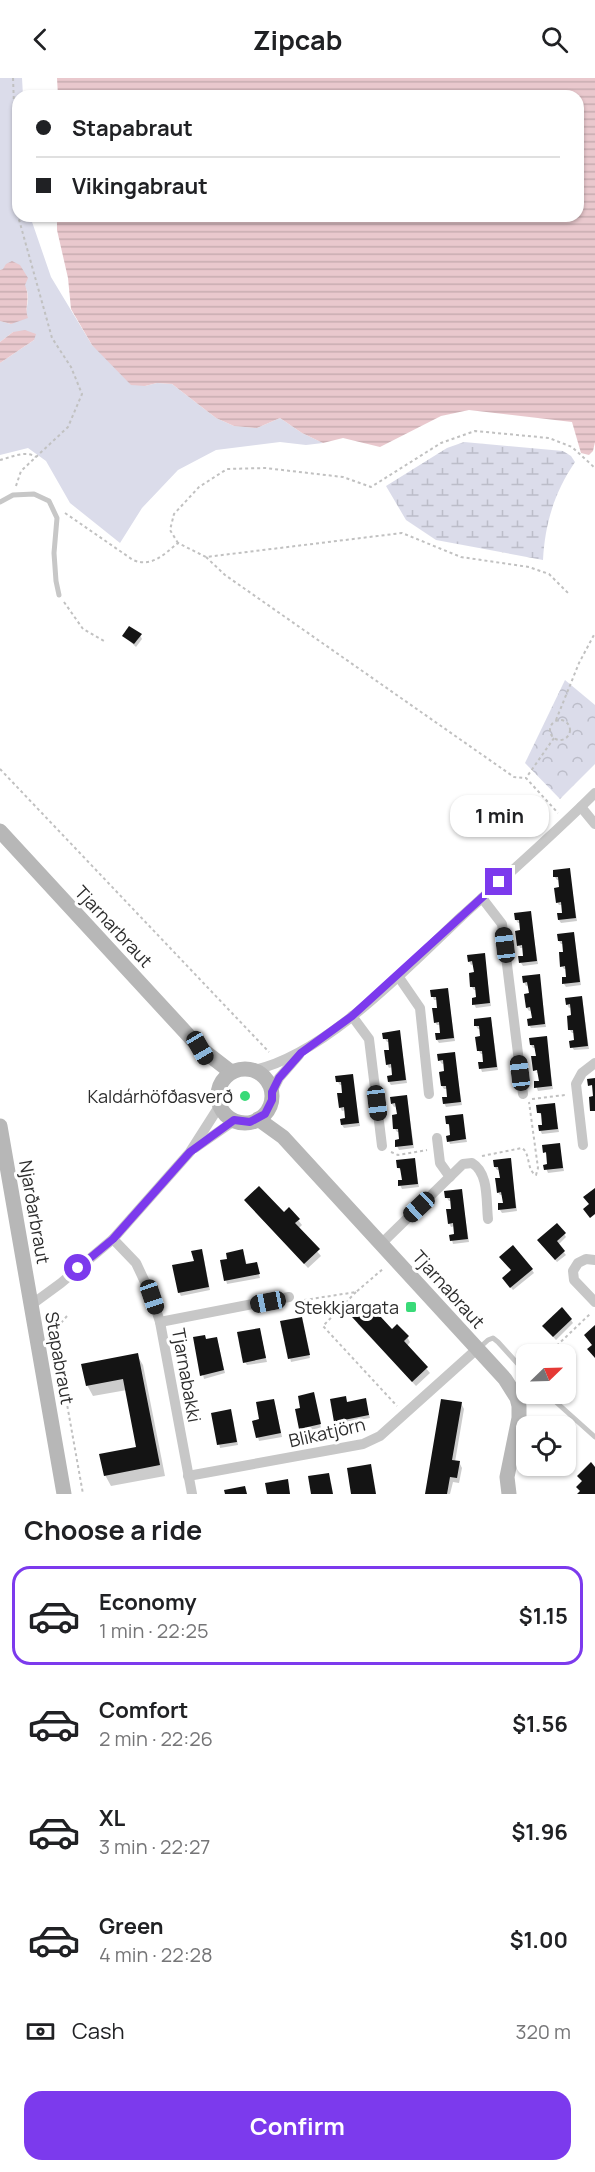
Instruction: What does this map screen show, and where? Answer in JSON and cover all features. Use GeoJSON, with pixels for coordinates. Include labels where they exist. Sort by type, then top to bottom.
{"type":"FeatureCollection","features":[{"type":"Feature","properties":{"kind":"street"},"geometry":{"type":"LineString","coordinates":[[301,1053],[254,1070],[246,1069],[226,1078],[218,1098],[223,1111],[242,1123],[258,1119],[271,1100],[279,1078],[301,1053],[352,1016],[398,976],[595,793]]}},
{"type":"Feature","properties":{"kind":"street"},"geometry":{"type":"LineString","coordinates":[[580,807],[595,824]]}},
{"type":"Feature","properties":{"kind":"street","name":"Tjarnarbraut"},"geometry":{"type":"LineString","coordinates":[[0,831],[226,1078]]}},
{"type":"Feature","properties":{"kind":"street"},"geometry":{"type":"LineString","coordinates":[[482,898],[502,924],[523,1094]]}},
{"type":"Feature","properties":{"kind":"street"},"geometry":{"type":"LineString","coordinates":[[398,976],[420,1008],[429,1094]]}},
{"type":"Feature","properties":{"kind":"street"},"geometry":{"type":"LineString","coordinates":[[352,1016],[369,1039],[382,1146]]}},
{"type":"Feature","properties":{"kind":"street"},"geometry":{"type":"LineString","coordinates":[[583,1145],[576,1084],[582,1073],[595,1064]]}},
{"type":"Feature","properties":{"kind":"street"},"geometry":{"type":"LineString","coordinates":[[254,1070],[266,1078],[271,1100]]}},
{"type":"Feature","properties":{"kind":"street","name":"Tjarnabraut"},"geometry":{"type":"LineString","coordinates":[[271,1100],[283,1137]]}},
{"type":"Feature","properties":{"kind":"street","name":"Stapabraut"},"geometry":{"type":"LineString","coordinates":[[64,1494],[31,1305],[113,1239],[190,1152],[220,1105]]}},
{"type":"Feature","properties":{"kind":"street","name":"Tjarnabraut"},"geometry":{"type":"LineString","coordinates":[[258,1119],[283,1137],[505,1379],[517,1398],[519,1406],[519,1419],[507,1477],[509,1494]]}},
{"type":"Feature","properties":{"kind":"street","name":"Stapabraut"},"geometry":{"type":"LineString","coordinates":[[190,1152],[234,1120]]}},
{"type":"Feature","properties":{"kind":"street","name":"Njarðarbraut"},"geometry":{"type":"LineString","coordinates":[[0,1126],[31,1305]]}},
{"type":"Feature","properties":{"kind":"street"},"geometry":{"type":"LineString","coordinates":[[438,1143],[440,1162],[450,1177]]}},
{"type":"Feature","properties":{"kind":"street"},"geometry":{"type":"LineString","coordinates":[[382,1243],[463,1164],[472,1162],[479,1167],[483,1175],[488,1219]]}},
{"type":"Feature","properties":{"kind":"street","name":"Tjarnabakki"},"geometry":{"type":"LineString","coordinates":[[113,1239],[136,1263],[152,1297],[160,1322],[192,1494]]}},
{"type":"Feature","properties":{"kind":"street"},"geometry":{"type":"LineString","coordinates":[[595,1260],[586,1259],[578,1263],[573,1276],[574,1280],[595,1302]]}},
{"type":"Feature","properties":{"kind":"street"},"geometry":{"type":"LineString","coordinates":[[160,1322],[289,1297]]}},
{"type":"Feature","properties":{"kind":"street","name":"Blikatjörn"},"geometry":{"type":"LineString","coordinates":[[188,1476],[363,1444],[380,1436],[477,1349]]}},
{"type":"Feature","properties":{"kind":"lane"},"geometry":{"type":"LineString","coordinates":[[0,501],[13,495],[33,494],[49,501],[57,518],[54,552],[59,595]]}},
{"type":"Feature","properties":{"kind":"lane"},"geometry":{"type":"LineString","coordinates":[[477,1349],[493,1338],[516,1362]]}},
{"type":"Feature","properties":{"kind":"lane"},"geometry":{"type":"LineString","coordinates":[[558,1404],[595,1437]]}},
{"type":"Feature","properties":{"kind":"path"},"geometry":{"type":"LineString","coordinates":[[13,495],[21,471],[68,427],[82,394],[71,367],[52,339],[20,222]]}},
{"type":"Feature","properties":{"kind":"path"},"geometry":{"type":"LineString","coordinates":[[566,821],[526,778],[514,777],[225,575],[206,557],[178,543],[170,530],[174,514],[199,487],[227,469],[265,468],[343,477],[371,488],[441,443],[475,431],[549,438],[572,447],[595,468]]}},
{"type":"Feature","properties":{"kind":"path"},"geometry":{"type":"LineString","coordinates":[[0,460],[23,453],[30,453],[36,457]]}},
{"type":"Feature","properties":{"kind":"path"},"geometry":{"type":"LineString","coordinates":[[49,501],[139,563],[156,561],[178,543]]}},
{"type":"Feature","properties":{"kind":"path"},"geometry":{"type":"LineString","coordinates":[[206,557],[402,533],[461,557],[529,567],[549,574],[570,595]]}},
{"type":"Feature","properties":{"kind":"path"},"geometry":{"type":"LineString","coordinates":[[59,595],[84,629],[104,641]]}},
{"type":"Feature","properties":{"kind":"path"},"geometry":{"type":"LineString","coordinates":[[556,720],[564,720],[570,730],[565,739],[554,738],[550,734],[550,726],[556,720],[579,663],[595,633]]}},
{"type":"Feature","properties":{"kind":"path"},"geometry":{"type":"LineString","coordinates":[[526,778],[554,738]]}},
{"type":"Feature","properties":{"kind":"path"},"geometry":{"type":"LineString","coordinates":[[0,769],[277,1063]]}},
{"type":"Feature","properties":{"kind":"path"},"geometry":{"type":"LineString","coordinates":[[472,1162],[483,1156],[522,1148],[526,1153],[531,1172],[536,1175],[538,1168],[529,1100],[578,1094]]}},
{"type":"Feature","properties":{"kind":"path"},"geometry":{"type":"LineString","coordinates":[[382,1146],[398,1155],[438,1143]]}},
{"type":"Feature","properties":{"kind":"path"},"geometry":{"type":"LineString","coordinates":[[396,1258],[356,1292],[323,1326],[405,1414]]}},
{"type":"Feature","properties":{"kind":"path"},"geometry":{"type":"LineString","coordinates":[[289,1297],[300,1301],[356,1292]]}},
{"type":"Feature","properties":{"kind":"path"},"geometry":{"type":"LineString","coordinates":[[558,1344],[595,1309]]}},
{"type":"Feature","properties":{"kind":"path"},"geometry":{"type":"LineString","coordinates":[[67,1316],[54,1331],[83,1494]]}},
{"type":"Feature","properties":{"kind":"green space"},"geometry":{"type":"Polygon","coordinates":[[[0,78],[22,78],[23,90],[12,90],[12,222],[32,222],[51,277],[92,345],[145,386],[157,383],[172,384],[216,418],[234,426],[257,428],[280,418],[302,433],[323,443],[306,445],[280,442],[216,450],[178,470],[142,508],[120,543],[70,503],[46,461],[28,448],[0,455],[0,363],[34,340],[13,332],[0,342],[0,321],[11,324],[26,312],[28,296],[21,282],[3,269],[0,270],[0,78]]]}},
{"type":"Feature","properties":{"kind":"green space"},"geometry":{"type":"Polygon","coordinates":[[[464,442],[563,451],[571,456],[575,462],[561,485],[552,509],[543,560],[436,540],[406,520],[386,486],[447,448],[464,442]]]}},
{"type":"Feature","properties":{"kind":"green space"},"geometry":{"type":"Polygon","coordinates":[[[565,680],[595,705],[595,764],[560,799],[525,763],[565,680]]]}},
{"type":"Feature","properties":{"kind":"shaded area"},"geometry":{"type":"Polygon","coordinates":[[[57,78],[595,78],[595,442],[593,451],[589,455],[581,453],[572,422],[469,410],[441,416],[380,447],[343,438],[323,443],[302,433],[280,418],[257,428],[234,426],[216,418],[172,384],[131,385],[92,345],[71,309],[68,278],[57,230],[57,222],[584,222],[584,90],[58,90],[57,78]]]}},
{"type":"Feature","properties":{"kind":"shaded area"},"geometry":{"type":"Polygon","coordinates":[[[12,261],[20,265],[28,278],[25,285],[28,318],[11,324],[0,321],[0,270],[12,261]]]}},
{"type":"Feature","properties":{"kind":"shaded area"},"geometry":{"type":"Polygon","coordinates":[[[25,330],[36,334],[34,340],[0,363],[0,342],[13,332],[25,330]]]}},
{"type":"Feature","properties":{"kind":"building"},"geometry":{"type":"Polygon","coordinates":[[[129,626],[142,634],[134,644],[122,636],[129,626]]]}},
{"type":"Feature","properties":{"kind":"building"},"geometry":{"type":"Polygon","coordinates":[[[570,868],[576,918],[558,920],[557,913],[562,913],[561,902],[556,903],[554,888],[559,887],[558,877],[553,877],[553,870],[570,868]]]}},
{"type":"Feature","properties":{"kind":"building"},"geometry":{"type":"Polygon","coordinates":[[[531,911],[537,961],[519,963],[518,956],[523,956],[522,945],[517,946],[515,931],[520,930],[519,920],[515,920],[514,913],[531,911]]]}},
{"type":"Feature","properties":{"kind":"building"},"geometry":{"type":"Polygon","coordinates":[[[574,932],[580,982],[562,984],[562,977],[566,977],[565,966],[560,967],[559,952],[563,952],[562,941],[558,941],[557,934],[574,932]]]}},
{"type":"Feature","properties":{"kind":"building"},"geometry":{"type":"Polygon","coordinates":[[[485,953],[490,1003],[472,1005],[472,998],[476,997],[475,987],[470,987],[469,973],[474,972],[472,961],[468,962],[467,955],[485,953]]]}},
{"type":"Feature","properties":{"kind":"building"},"geometry":{"type":"Polygon","coordinates":[[[540,974],[545,1024],[528,1026],[527,1019],[532,1018],[530,1007],[526,1008],[524,994],[529,993],[527,982],[523,983],[522,976],[540,974]]]}},
{"type":"Feature","properties":{"kind":"building"},"geometry":{"type":"Polygon","coordinates":[[[448,988],[454,1038],[436,1040],[435,1033],[440,1033],[439,1022],[434,1023],[432,1008],[437,1008],[436,997],[431,997],[430,990],[448,988]]]}},
{"type":"Feature","properties":{"kind":"building"},"geometry":{"type":"Polygon","coordinates":[[[582,996],[588,1046],[570,1048],[569,1041],[574,1040],[573,1030],[568,1030],[567,1016],[571,1015],[570,1004],[566,1005],[565,998],[582,996]]]}},
{"type":"Feature","properties":{"kind":"building"},"geometry":{"type":"Polygon","coordinates":[[[491,1017],[497,1067],[479,1069],[478,1062],[483,1062],[482,1051],[477,1051],[475,1037],[480,1036],[479,1026],[474,1026],[474,1019],[491,1017]]]}},
{"type":"Feature","properties":{"kind":"building"},"geometry":{"type":"Polygon","coordinates":[[[400,1030],[406,1080],[388,1082],[387,1076],[392,1075],[391,1064],[386,1065],[384,1050],[389,1050],[388,1039],[383,1039],[382,1033],[400,1030]]]}},
{"type":"Feature","properties":{"kind":"building"},"geometry":{"type":"Polygon","coordinates":[[[547,1036],[552,1086],[534,1088],[534,1081],[539,1081],[537,1070],[533,1071],[531,1056],[536,1056],[534,1045],[530,1045],[529,1038],[547,1036]]]}},
{"type":"Feature","properties":{"kind":"building"},"geometry":{"type":"Polygon","coordinates":[[[455,1052],[461,1102],[443,1104],[442,1097],[447,1097],[446,1086],[441,1086],[439,1072],[444,1071],[443,1060],[438,1061],[437,1054],[455,1052]]]}},
{"type":"Feature","properties":{"kind":"building"},"geometry":{"type":"Polygon","coordinates":[[[353,1074],[359,1123],[341,1125],[340,1119],[345,1118],[344,1107],[339,1108],[337,1093],[342,1093],[341,1082],[336,1082],[335,1076],[353,1074]]]}},
{"type":"Feature","properties":{"kind":"building"},"geometry":{"type":"Polygon","coordinates":[[[595,1078],[595,1111],[590,1111],[589,1097],[593,1096],[592,1085],[588,1086],[587,1079],[595,1078]]]}},
{"type":"Feature","properties":{"kind":"building"},"geometry":{"type":"Polygon","coordinates":[[[407,1095],[413,1145],[395,1147],[395,1140],[399,1139],[398,1129],[393,1129],[392,1115],[397,1114],[395,1103],[391,1104],[390,1097],[407,1095]]]}},
{"type":"Feature","properties":{"kind":"building"},"geometry":{"type":"Polygon","coordinates":[[[555,1103],[558,1129],[539,1131],[538,1125],[542,1125],[541,1113],[537,1113],[536,1105],[555,1103]]]}},
{"type":"Feature","properties":{"kind":"building"},"geometry":{"type":"Polygon","coordinates":[[[463,1114],[466,1139],[447,1142],[446,1136],[450,1135],[449,1124],[446,1124],[445,1116],[463,1114]]]}},
{"type":"Feature","properties":{"kind":"building"},"geometry":{"type":"Polygon","coordinates":[[[560,1143],[563,1168],[544,1170],[543,1165],[547,1164],[546,1152],[543,1153],[542,1145],[560,1143]]]}},
{"type":"Feature","properties":{"kind":"building"},"geometry":{"type":"Polygon","coordinates":[[[415,1158],[418,1184],[398,1186],[398,1180],[402,1180],[396,1160],[415,1158]]]}},
{"type":"Feature","properties":{"kind":"building"},"geometry":{"type":"Polygon","coordinates":[[[511,1158],[516,1208],[498,1210],[498,1203],[503,1203],[501,1192],[497,1193],[495,1178],[500,1178],[498,1167],[494,1167],[493,1160],[511,1158]]]}},
{"type":"Feature","properties":{"kind":"building"},"geometry":{"type":"Polygon","coordinates":[[[259,1186],[284,1212],[289,1207],[300,1219],[295,1223],[320,1249],[304,1264],[244,1200],[259,1186]]]}},
{"type":"Feature","properties":{"kind":"building"},"geometry":{"type":"Polygon","coordinates":[[[595,1188],[595,1214],[590,1218],[583,1209],[589,1204],[583,1197],[595,1188]]]}},
{"type":"Feature","properties":{"kind":"building"},"geometry":{"type":"Polygon","coordinates":[[[462,1189],[468,1239],[450,1241],[449,1235],[454,1234],[453,1223],[448,1224],[446,1209],[451,1209],[450,1198],[445,1198],[444,1191],[462,1189]]]}},
{"type":"Feature","properties":{"kind":"building"},"geometry":{"type":"Polygon","coordinates":[[[557,1223],[566,1233],[557,1241],[565,1251],[555,1260],[537,1240],[557,1223]]]}},
{"type":"Feature","properties":{"kind":"building"},"geometry":{"type":"Polygon","coordinates":[[[513,1245],[533,1269],[510,1288],[502,1278],[511,1270],[499,1257],[513,1245]]]}},
{"type":"Feature","properties":{"kind":"building"},"geometry":{"type":"Polygon","coordinates":[[[202,1249],[209,1287],[178,1293],[172,1265],[194,1261],[191,1251],[202,1249]]]}},
{"type":"Feature","properties":{"kind":"building"},"geometry":{"type":"Polygon","coordinates":[[[243,1249],[246,1264],[257,1262],[260,1274],[224,1281],[220,1260],[227,1259],[226,1253],[243,1249]]]}},
{"type":"Feature","properties":{"kind":"building"},"geometry":{"type":"Polygon","coordinates":[[[368,1303],[392,1329],[397,1324],[409,1336],[404,1341],[428,1367],[412,1382],[352,1317],[368,1303]]]}},
{"type":"Feature","properties":{"kind":"building"},"geometry":{"type":"Polygon","coordinates":[[[562,1307],[572,1319],[553,1337],[542,1326],[562,1307]]]}},
{"type":"Feature","properties":{"kind":"building"},"geometry":{"type":"Polygon","coordinates":[[[302,1317],[310,1355],[288,1359],[280,1321],[302,1317]]]}},
{"type":"Feature","properties":{"kind":"building"},"geometry":{"type":"Polygon","coordinates":[[[595,1325],[595,1358],[587,1349],[592,1345],[584,1335],[595,1325]]]}},
{"type":"Feature","properties":{"kind":"building"},"geometry":{"type":"Polygon","coordinates":[[[260,1328],[266,1358],[243,1363],[237,1332],[260,1328]]]}},
{"type":"Feature","properties":{"kind":"building"},"geometry":{"type":"Polygon","coordinates":[[[205,1335],[206,1339],[217,1337],[224,1370],[200,1376],[193,1337],[205,1335]]]}},
{"type":"Feature","properties":{"kind":"building"},"geometry":{"type":"Polygon","coordinates":[[[138,1353],[160,1465],[104,1476],[99,1454],[136,1447],[123,1379],[86,1386],[81,1364],[138,1353]]]}},
{"type":"Feature","properties":{"kind":"building"},"geometry":{"type":"Polygon","coordinates":[[[314,1392],[321,1424],[299,1429],[295,1409],[300,1408],[298,1396],[314,1392]]]}},
{"type":"Feature","properties":{"kind":"building"},"geometry":{"type":"Polygon","coordinates":[[[346,1396],[347,1402],[366,1398],[369,1415],[334,1422],[330,1399],[346,1396]]]}},
{"type":"Feature","properties":{"kind":"building"},"geometry":{"type":"Polygon","coordinates":[[[274,1399],[281,1433],[256,1438],[252,1421],[259,1419],[256,1402],[274,1399]]]}},
{"type":"Feature","properties":{"kind":"building"},"geometry":{"type":"Polygon","coordinates":[[[441,1399],[462,1402],[452,1460],[460,1461],[457,1478],[450,1477],[447,1494],[425,1494],[441,1399]]]}},
{"type":"Feature","properties":{"kind":"building"},"geometry":{"type":"Polygon","coordinates":[[[231,1409],[237,1442],[217,1445],[211,1413],[231,1409]]]}},
{"type":"Feature","properties":{"kind":"building"},"geometry":{"type":"Polygon","coordinates":[[[591,1462],[595,1467],[595,1494],[577,1494],[580,1491],[576,1487],[582,1481],[577,1476],[591,1462]]]}},
{"type":"Feature","properties":{"kind":"building"},"geometry":{"type":"Polygon","coordinates":[[[371,1464],[376,1494],[351,1494],[347,1468],[371,1464]]]}},
{"type":"Feature","properties":{"kind":"building"},"geometry":{"type":"Polygon","coordinates":[[[329,1473],[333,1494],[311,1494],[308,1476],[329,1473]]]}},
{"type":"Feature","properties":{"kind":"building"},"geometry":{"type":"Polygon","coordinates":[[[288,1479],[290,1494],[267,1494],[265,1483],[288,1479]]]}},
{"type":"Feature","properties":{"kind":"building"},"geometry":{"type":"Polygon","coordinates":[[[245,1486],[247,1494],[225,1494],[224,1490],[245,1486]]]}},
{"type":"Feature","properties":{"kind":"place","name":"Kaldárhöfðasverð"},"geometry":{"type":"Point","coordinates":[245,1096]}},
{"type":"Feature","properties":{"kind":"place","name":"Stekkjargata"},"geometry":{"type":"Point","coordinates":[411,1307]}},
{"type":"Feature","properties":{"kind":"route"},"geometry":{"type":"LineString","coordinates":[[78,1268],[113,1239],[190,1152],[234,1120],[242,1123],[250,1122],[265,1114],[270,1107],[272,1092],[279,1078],[301,1053],[352,1016],[499,882]]}}]}
